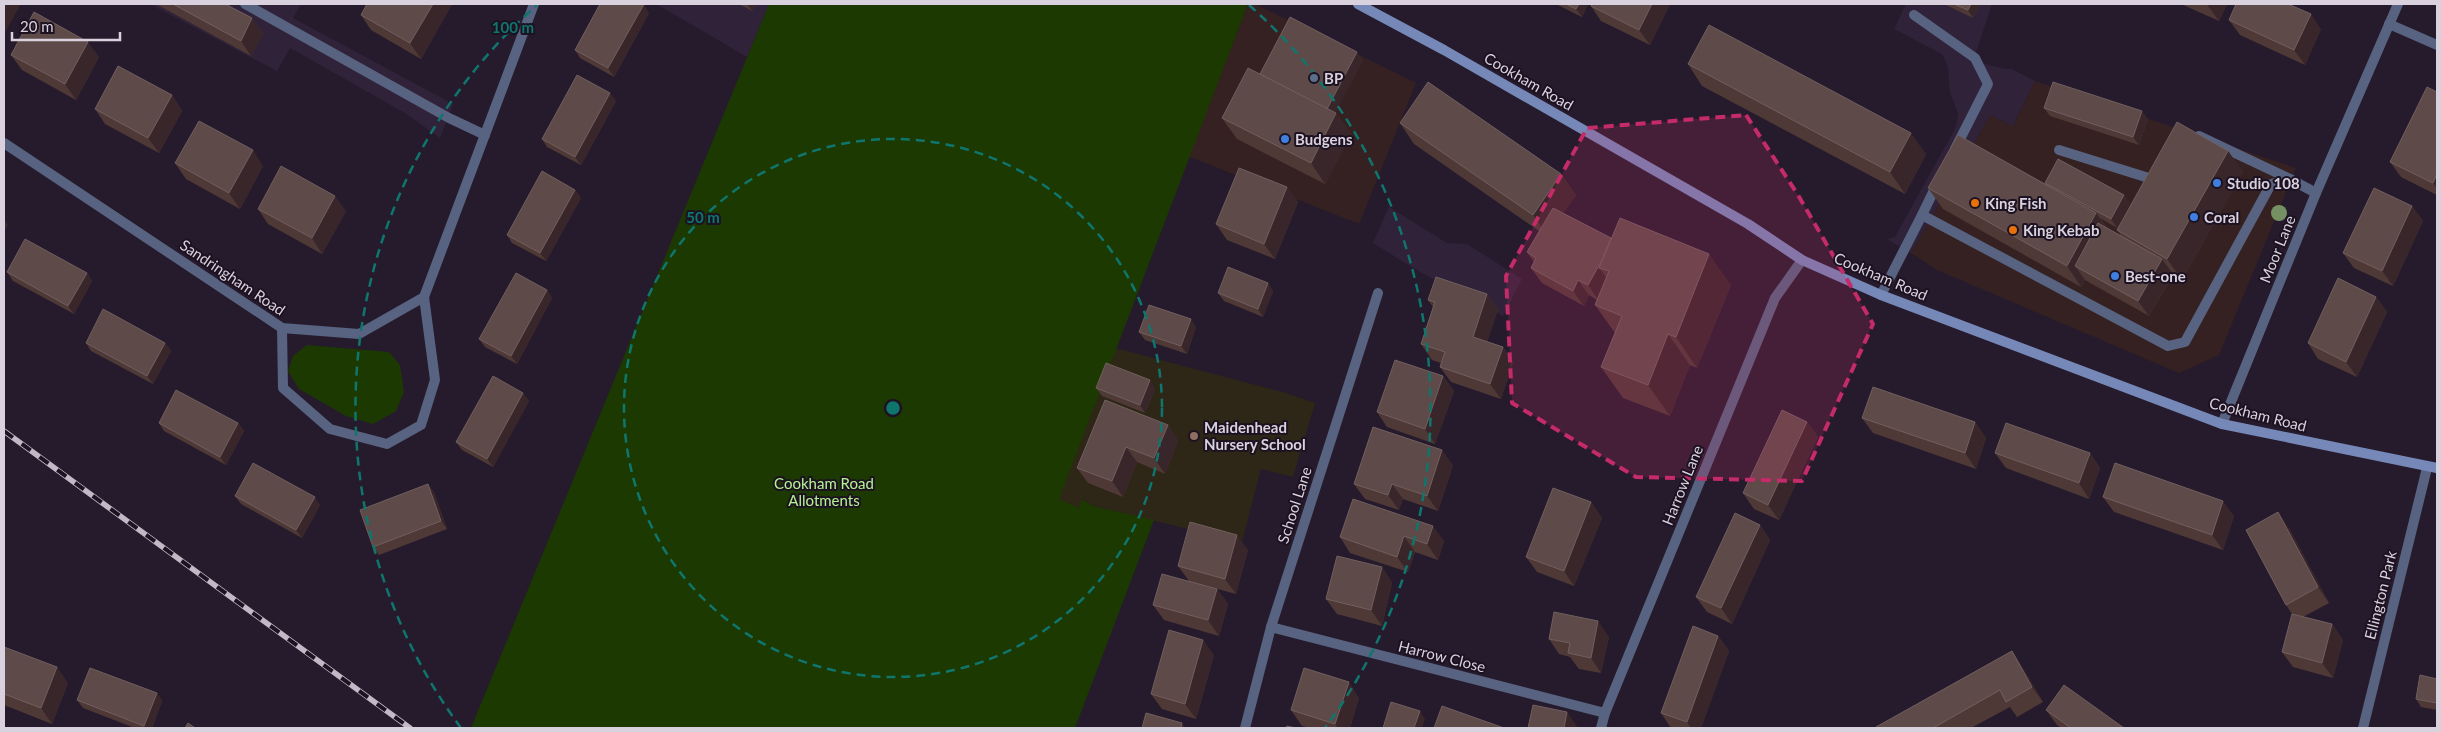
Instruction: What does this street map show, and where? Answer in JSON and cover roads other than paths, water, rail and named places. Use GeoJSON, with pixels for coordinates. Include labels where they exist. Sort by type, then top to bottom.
{"type":"FeatureCollection","features":[{"type":"Feature","properties":{"kind":"main road","name":"Cookham Road"},"geometry":{"type":"LineString","coordinates":[[1358,4],[1444,50],[1748,224],[1802,260],[1882,295],[2222,424],[2432,468]]}},
{"type":"Feature","properties":{"kind":"street"},"geometry":{"type":"LineString","coordinates":[[245,4],[449,118],[485,135]]}},
{"type":"Feature","properties":{"kind":"street"},"geometry":{"type":"LineString","coordinates":[[282,328],[283,388],[330,429],[387,444],[420,425],[435,380],[424,297],[534,4]]}},
{"type":"Feature","properties":{"kind":"street","name":"Moor Lane"},"geometry":{"type":"LineString","coordinates":[[2222,424],[2316,194],[2398,4]]}},
{"type":"Feature","properties":{"kind":"street"},"geometry":{"type":"LineString","coordinates":[[1882,295],[1988,84],[1975,58],[1914,15]]}},
{"type":"Feature","properties":{"kind":"street"},"geometry":{"type":"LineString","coordinates":[[2389,24],[2437,45]]}},
{"type":"Feature","properties":{"kind":"street"},"geometry":{"type":"LineString","coordinates":[[2185,136],[2193,133],[2316,194]]}},
{"type":"Feature","properties":{"kind":"street","name":"Sandringham Road"},"geometry":{"type":"LineString","coordinates":[[4,144],[282,328],[360,334],[424,297]]}},
{"type":"Feature","properties":{"kind":"street"},"geometry":{"type":"LineString","coordinates":[[2059,150],[2152,179],[2162,163]]}},
{"type":"Feature","properties":{"kind":"street"},"geometry":{"type":"LineString","coordinates":[[1922,215],[2168,346],[2185,342],[2271,184],[2290,180]]}},
{"type":"Feature","properties":{"kind":"street","name":"Harrow Lane"},"geometry":{"type":"LineString","coordinates":[[1601,728],[1605,713],[1774,298],[1802,260]]}},
{"type":"Feature","properties":{"kind":"street","name":"School Lane"},"geometry":{"type":"LineString","coordinates":[[1245,728],[1271,627],[1378,294]]}},
{"type":"Feature","properties":{"kind":"street","name":"Ellington Park"},"geometry":{"type":"LineString","coordinates":[[2363,728],[2432,468]]}},
{"type":"Feature","properties":{"kind":"street","name":"Harrow Close"},"geometry":{"type":"LineString","coordinates":[[1271,627],[1605,713]]}},
{"type":"Feature","properties":{"kind":"railway"},"geometry":{"type":"LineString","coordinates":[[4,431],[410,728]]}},
{"type":"Feature","properties":{"kind":"place","name":"BP"},"geometry":{"type":"Point","coordinates":[1314,78]}},
{"type":"Feature","properties":{"kind":"place","name":"Budgens"},"geometry":{"type":"Point","coordinates":[1285,139]}},
{"type":"Feature","properties":{"kind":"place","name":"Studio 108"},"geometry":{"type":"Point","coordinates":[2217,183]}},
{"type":"Feature","properties":{"kind":"place","name":"King Fish"},"geometry":{"type":"Point","coordinates":[1975,203]}},
{"type":"Feature","properties":{"kind":"place","name":"Coral"},"geometry":{"type":"Point","coordinates":[2194,217]}},
{"type":"Feature","properties":{"kind":"place","name":"King Kebab"},"geometry":{"type":"Point","coordinates":[2013,230]}},
{"type":"Feature","properties":{"kind":"place","name":"Best-one"},"geometry":{"type":"Point","coordinates":[2115,276]}},
{"type":"Feature","properties":{"kind":"place","name":"Maidenhead Nursery School"},"geometry":{"type":"Point","coordinates":[1194,436]}},
{"type":"Feature","properties":{"kind":"park label","name":"Cookham Road Allotments"},"geometry":{"type":"Point","coordinates":[824,492]}}]}
